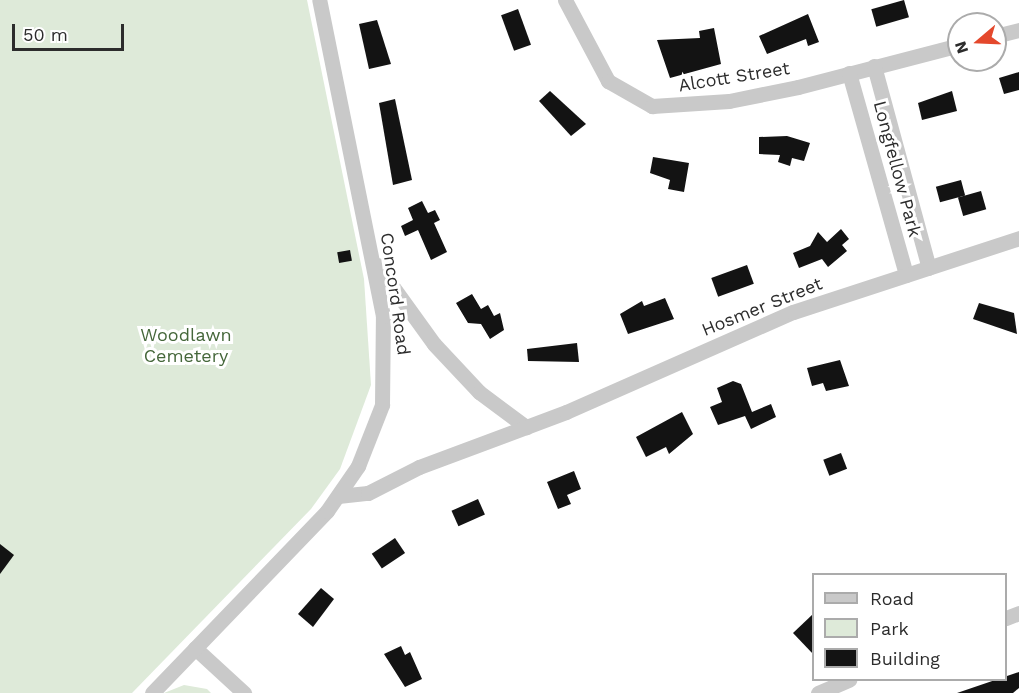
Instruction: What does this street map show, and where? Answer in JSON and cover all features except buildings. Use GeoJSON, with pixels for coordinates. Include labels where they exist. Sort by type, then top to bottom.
{"type":"FeatureCollection","features":[{"type":"Feature","properties":{"kind":"street","name":"Concord Road"},"geometry":{"type":"LineString","coordinates":[[152,693],[338,496],[370,441],[384,389],[385,330],[319,0]]}},
{"type":"Feature","properties":{"kind":"street","name":"Alcott Street"},"geometry":{"type":"LineString","coordinates":[[565,0],[608,81],[652,106],[729,101],[947,48]]}},
{"type":"Feature","properties":{"kind":"street","name":"Longfellow Park"},"geometry":{"type":"LineString","coordinates":[[874,66],[929,268]]}},
{"type":"Feature","properties":{"kind":"street","name":"Longfellow Park"},"geometry":{"type":"LineString","coordinates":[[849,73],[906,275]]}},
{"type":"Feature","properties":{"kind":"street","name":"Hosmer Street"},"geometry":{"type":"LineString","coordinates":[[338,496],[360,496],[419,467],[526,427],[793,312],[1019,238]]}},
{"type":"Feature","properties":{"kind":"street"},"geometry":{"type":"LineString","coordinates":[[372,259],[434,344],[479,392],[526,427]]}},
{"type":"Feature","properties":{"kind":"street"},"geometry":{"type":"LineString","coordinates":[[195,648],[244,693]]}},
{"type":"Feature","properties":{"kind":"street"},"geometry":{"type":"LineString","coordinates":[[818,693],[847,681]]}},
{"type":"Feature","properties":{"kind":"green space","name":"Woodlawn Cemetery"},"geometry":{"type":"Polygon","coordinates":[[[0,0],[307,0],[364,279],[371,385],[340,469],[311,509],[132,693],[0,693],[0,0]]]}},
{"type":"Feature","properties":{"kind":"green space"},"geometry":{"type":"Polygon","coordinates":[[[184,685],[207,689],[211,693],[164,693],[184,685]]]}}]}
